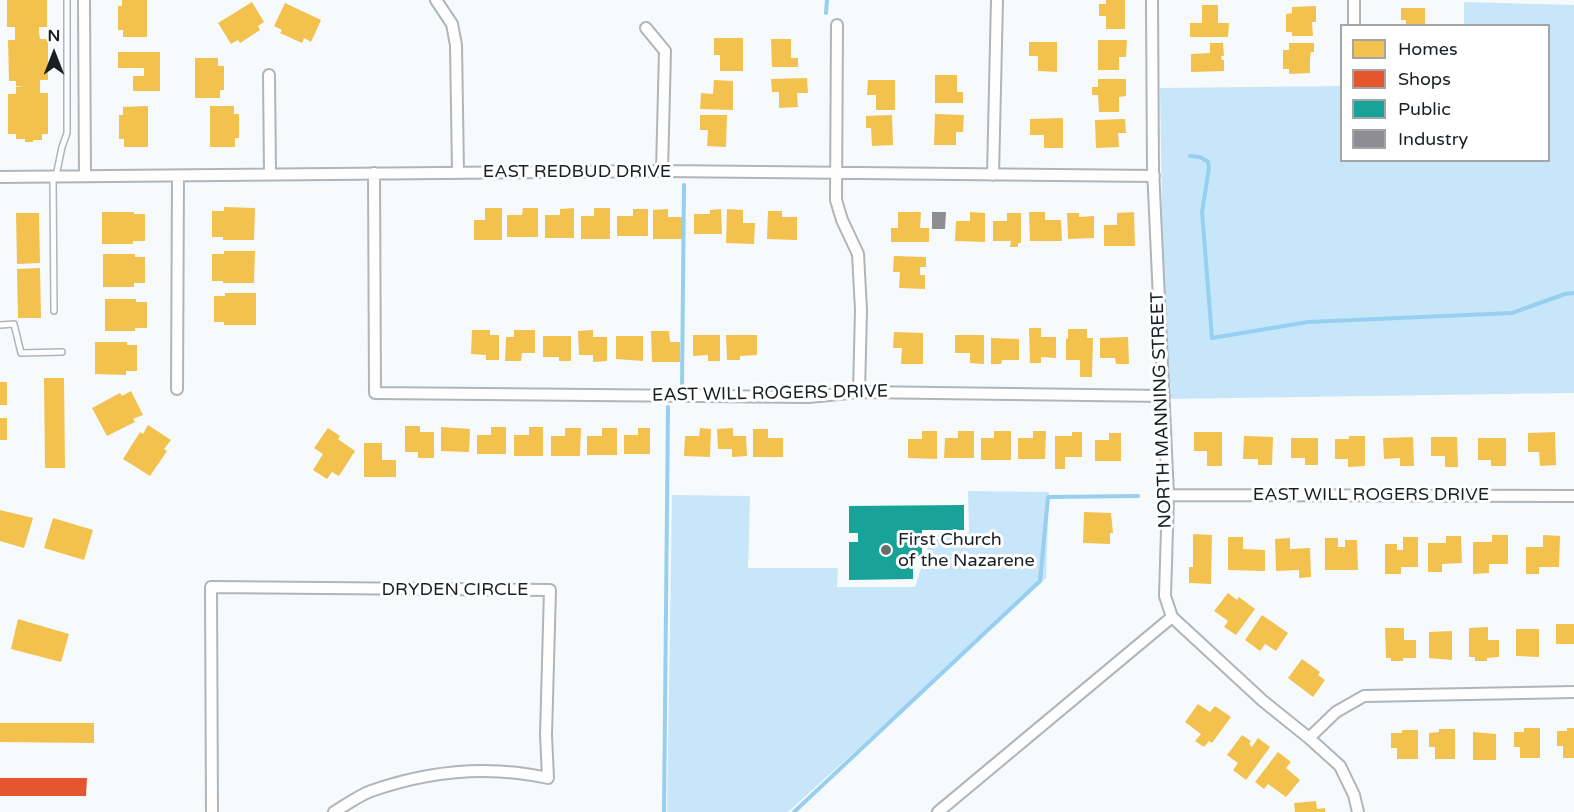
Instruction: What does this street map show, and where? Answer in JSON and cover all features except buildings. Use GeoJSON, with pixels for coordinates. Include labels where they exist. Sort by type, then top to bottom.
{"type":"FeatureCollection","features":[{"type":"Feature","properties":{"kind":"street"},"geometry":{"type":"LineString","coordinates":[[84,0],[85,176]]}},
{"type":"Feature","properties":{"kind":"street"},"geometry":{"type":"LineString","coordinates":[[436,0],[452,24],[456,45],[459,172]]}},
{"type":"Feature","properties":{"kind":"street"},"geometry":{"type":"LineString","coordinates":[[993,175],[997,0]]}},
{"type":"Feature","properties":{"kind":"street","name":"NORTH MANNING STREET"},"geometry":{"type":"LineString","coordinates":[[1152,0],[1154,176],[1168,495],[1164,578],[1165,596],[1172,616]]}},
{"type":"Feature","properties":{"kind":"street"},"geometry":{"type":"LineString","coordinates":[[1354,0],[1354,24]]}},
{"type":"Feature","properties":{"kind":"street"},"geometry":{"type":"LineString","coordinates":[[837,25],[836,200],[842,220],[858,254],[861,310],[859,392]]}},
{"type":"Feature","properties":{"kind":"street"},"geometry":{"type":"LineString","coordinates":[[646,28],[665,51],[663,171]]}},
{"type":"Feature","properties":{"kind":"street"},"geometry":{"type":"LineString","coordinates":[[269,75],[270,174]]}},
{"type":"Feature","properties":{"kind":"street","name":"EAST REDBUD DRIVE"},"geometry":{"type":"LineString","coordinates":[[0,177],[663,171],[1154,176]]}},
{"type":"Feature","properties":{"kind":"street","name":"EAST WILL ROGERS DRIVE"},"geometry":{"type":"LineString","coordinates":[[374,173],[375,393],[809,397],[859,392],[1164,396]]}},
{"type":"Feature","properties":{"kind":"street"},"geometry":{"type":"LineString","coordinates":[[177,389],[178,176]]}},
{"type":"Feature","properties":{"kind":"street","name":"EAST WILL ROGERS DRIVE"},"geometry":{"type":"LineString","coordinates":[[1168,495],[1574,496]]}},
{"type":"Feature","properties":{"kind":"street","name":"DRYDEN CIRCLE"},"geometry":{"type":"LineString","coordinates":[[212,812],[211,587],[550,591],[546,735],[548,778],[524,772],[479,770],[441,773],[369,792],[334,812]]}},
{"type":"Feature","properties":{"kind":"street"},"geometry":{"type":"LineString","coordinates":[[938,812],[1172,616],[1263,701],[1340,766],[1354,795],[1358,812]]}},
{"type":"Feature","properties":{"kind":"street"},"geometry":{"type":"LineString","coordinates":[[1309,738],[1336,712],[1364,696],[1574,692]]}},
{"type":"Feature","properties":{"kind":"lane"},"geometry":{"type":"LineString","coordinates":[[54,311],[54,176],[67,133],[67,0]]}},
{"type":"Feature","properties":{"kind":"lane"},"geometry":{"type":"LineString","coordinates":[[0,325],[15,324],[21,353],[62,352]]}},
{"type":"Feature","properties":{"kind":"shaded area"},"geometry":{"type":"Polygon","coordinates":[[[1464,2],[1574,5],[1574,393],[1165,399],[1160,88],[1340,86],[1340,162],[1550,162],[1550,24],[1464,24],[1464,2]]]}},
{"type":"Feature","properties":{"kind":"shaded area"},"geometry":{"type":"Polygon","coordinates":[[[968,491],[1049,492],[1046,578],[788,812],[667,812],[672,495],[750,496],[748,568],[838,568],[837,587],[915,587],[932,535],[969,533],[968,491]]]}},
{"type":"Feature","properties":{"kind":"waterway"},"geometry":{"type":"LineString","coordinates":[[826,13],[827,0]]}},
{"type":"Feature","properties":{"kind":"waterway"},"geometry":{"type":"LineString","coordinates":[[1190,156],[1200,157],[1208,162],[1209,168],[1202,212],[1212,338],[1308,322],[1512,313],[1565,294],[1574,293]]}},
{"type":"Feature","properties":{"kind":"waterway"},"geometry":{"type":"LineString","coordinates":[[682,385],[684,185]]}},
{"type":"Feature","properties":{"kind":"waterway"},"geometry":{"type":"LineString","coordinates":[[664,812],[668,407]]}},
{"type":"Feature","properties":{"kind":"waterway"},"geometry":{"type":"LineString","coordinates":[[794,812],[1040,581],[1048,497],[1138,496]]}},
{"type":"Feature","properties":{"kind":"place","name":"First Church of the Nazarene"},"geometry":{"type":"Point","coordinates":[886,550]}}]}
